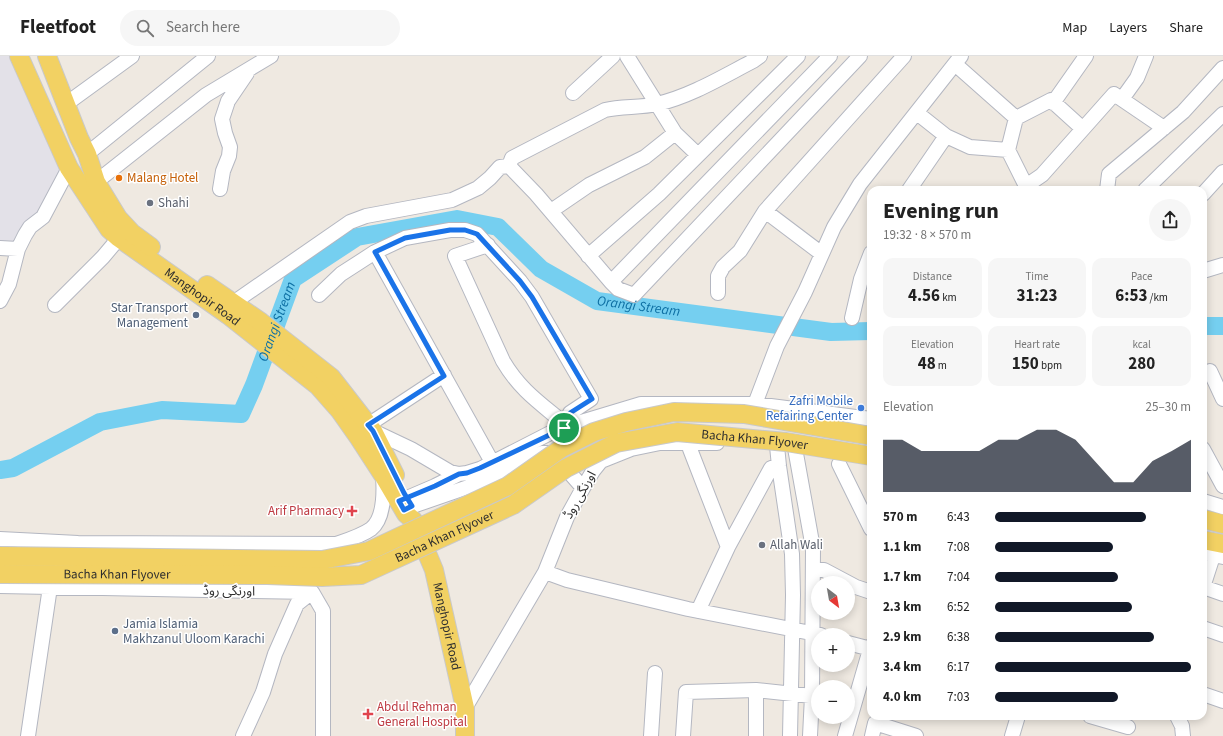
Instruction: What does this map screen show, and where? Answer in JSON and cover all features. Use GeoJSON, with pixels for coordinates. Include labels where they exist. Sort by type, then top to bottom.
{"type":"FeatureCollection","features":[{"type":"Feature","properties":{"kind":"main road","name":"Manghopir Road"},"geometry":{"type":"LineString","coordinates":[[20,56],[69,168],[109,229],[119,238],[233,308]]}},
{"type":"Feature","properties":{"kind":"main road","name":"Manghopir Road"},"geometry":{"type":"LineString","coordinates":[[47,56],[79,138],[87,154],[96,182],[118,218],[132,233],[233,308],[325,382],[371,428],[434,570],[465,708],[465,736]]}},
{"type":"Feature","properties":{"kind":"main road","name":"Manghopir Road"},"geometry":{"type":"LineString","coordinates":[[325,382],[340,411],[383,475],[407,507]]}},
{"type":"Feature","properties":{"kind":"main road","name":"Bacha Khan Flyover"},"geometry":{"type":"LineString","coordinates":[[0,556],[322,560],[369,551],[508,486],[562,448],[594,432],[626,422],[674,412],[744,414],[867,435]]}},
{"type":"Feature","properties":{"kind":"main road","name":"Bacha Khan Flyover"},"geometry":{"type":"LineString","coordinates":[[0,574],[267,575],[322,577],[361,576],[513,505],[566,468],[616,443],[677,432],[786,442],[867,455]]}},
{"type":"Feature","properties":{"kind":"main road"},"geometry":{"type":"LineString","coordinates":[[1207,520],[1223,524]]}},
{"type":"Feature","properties":{"kind":"main road"},"geometry":{"type":"LineString","coordinates":[[1207,544],[1215,552]]}},
{"type":"Feature","properties":{"kind":"street"},"geometry":{"type":"LineString","coordinates":[[66,104],[132,56]]}},
{"type":"Feature","properties":{"kind":"street"},"geometry":{"type":"LineString","coordinates":[[87,154],[208,56]]}},
{"type":"Feature","properties":{"kind":"street"},"geometry":{"type":"LineString","coordinates":[[96,182],[206,94],[271,56]]}},
{"type":"Feature","properties":{"kind":"street"},"geometry":{"type":"LineString","coordinates":[[573,93],[613,56]]}},
{"type":"Feature","properties":{"kind":"street"},"geometry":{"type":"LineString","coordinates":[[627,56],[674,133],[698,155]]}},
{"type":"Feature","properties":{"kind":"street"},"geometry":{"type":"LineString","coordinates":[[509,166],[512,158],[605,110],[657,104],[683,97],[760,56]]}},
{"type":"Feature","properties":{"kind":"street"},"geometry":{"type":"LineString","coordinates":[[588,256],[659,194],[798,56]]}},
{"type":"Feature","properties":{"kind":"street"},"geometry":{"type":"LineString","coordinates":[[611,282],[830,56]]}},
{"type":"Feature","properties":{"kind":"street"},"geometry":{"type":"LineString","coordinates":[[509,166],[551,211],[611,282],[618,289],[634,295],[860,56]]}},
{"type":"Feature","properties":{"kind":"street"},"geometry":{"type":"LineString","coordinates":[[718,294],[718,276],[723,267],[740,251],[765,211],[904,56]]}},
{"type":"Feature","properties":{"kind":"street"},"geometry":{"type":"LineString","coordinates":[[1053,103],[1086,56]]}},
{"type":"Feature","properties":{"kind":"street"},"geometry":{"type":"LineString","coordinates":[[1122,99],[1137,78],[1146,56]]}},
{"type":"Feature","properties":{"kind":"street"},"geometry":{"type":"LineString","coordinates":[[755,404],[777,346],[805,292],[834,227],[860,184],[958,60],[1016,118]]}},
{"type":"Feature","properties":{"kind":"street"},"geometry":{"type":"LineString","coordinates":[[1108,186],[1109,174],[1184,112],[1223,68]]}},
{"type":"Feature","properties":{"kind":"street"},"geometry":{"type":"LineString","coordinates":[[220,189],[230,147],[222,118],[224,109],[249,69]]}},
{"type":"Feature","properties":{"kind":"street"},"geometry":{"type":"LineString","coordinates":[[1029,186],[1042,175],[1114,94],[1164,128]]}},
{"type":"Feature","properties":{"kind":"street"},"geometry":{"type":"LineString","coordinates":[[1026,186],[1008,150],[1016,118],[1051,100],[1083,129]]}},
{"type":"Feature","properties":{"kind":"street"},"geometry":{"type":"LineString","coordinates":[[917,113],[946,136],[970,148],[1008,150]]}},
{"type":"Feature","properties":{"kind":"street"},"geometry":{"type":"LineString","coordinates":[[1149,186],[1223,114]]}},
{"type":"Feature","properties":{"kind":"street"},"geometry":{"type":"LineString","coordinates":[[551,211],[589,185],[644,157],[674,133]]}},
{"type":"Feature","properties":{"kind":"street"},"geometry":{"type":"LineString","coordinates":[[912,186],[946,136]]}},
{"type":"Feature","properties":{"kind":"street"},"geometry":{"type":"LineString","coordinates":[[233,308],[350,222],[366,216],[452,200],[478,188],[500,167],[509,166]]}},
{"type":"Feature","properties":{"kind":"street"},"geometry":{"type":"LineString","coordinates":[[0,301],[9,284],[18,249],[30,227],[43,217],[69,168]]}},
{"type":"Feature","properties":{"kind":"street"},"geometry":{"type":"LineString","coordinates":[[1207,190],[1223,172]]}},
{"type":"Feature","properties":{"kind":"street"},"geometry":{"type":"LineString","coordinates":[[765,211],[822,254]]}},
{"type":"Feature","properties":{"kind":"street"},"geometry":{"type":"LineString","coordinates":[[319,295],[341,274],[375,252],[405,238],[450,230],[465,230],[477,234],[520,281],[532,297],[592,399],[570,413],[565,426]]}},
{"type":"Feature","properties":{"kind":"street"},"geometry":{"type":"LineString","coordinates":[[55,306],[103,257],[119,238]]}},
{"type":"Feature","properties":{"kind":"street"},"geometry":{"type":"LineString","coordinates":[[488,245],[455,256],[503,361],[511,374],[524,390],[565,426]]}},
{"type":"Feature","properties":{"kind":"street"},"geometry":{"type":"LineString","coordinates":[[0,248],[18,249]]}},
{"type":"Feature","properties":{"kind":"street"},"geometry":{"type":"LineString","coordinates":[[375,252],[492,462]]}},
{"type":"Feature","properties":{"kind":"street"},"geometry":{"type":"LineString","coordinates":[[852,318],[861,279],[867,263]]}},
{"type":"Feature","properties":{"kind":"street"},"geometry":{"type":"LineString","coordinates":[[1207,270],[1223,265]]}},
{"type":"Feature","properties":{"kind":"street"},"geometry":{"type":"LineString","coordinates":[[1212,371],[1223,399]]}},
{"type":"Feature","properties":{"kind":"street"},"geometry":{"type":"LineString","coordinates":[[444,376],[371,428],[450,472],[459,474]]}},
{"type":"Feature","properties":{"kind":"street"},"geometry":{"type":"LineString","coordinates":[[407,507],[435,486],[459,474],[467,473],[492,462],[565,426],[641,404],[755,404],[867,418]]}},
{"type":"Feature","properties":{"kind":"street","name":"اورنگی روڈ"},"geometry":{"type":"LineString","coordinates":[[465,708],[545,572],[567,518],[593,471],[601,461],[631,449],[660,444],[743,442],[811,450],[867,461]]}},
{"type":"Feature","properties":{"kind":"street"},"geometry":{"type":"LineString","coordinates":[[777,446],[792,554],[793,595],[790,736]]}},
{"type":"Feature","properties":{"kind":"street"},"geometry":{"type":"LineString","coordinates":[[795,448],[813,548],[817,628]]}},
{"type":"Feature","properties":{"kind":"street"},"geometry":{"type":"LineString","coordinates":[[690,449],[728,547]]}},
{"type":"Feature","properties":{"kind":"street"},"geometry":{"type":"LineString","coordinates":[[407,507],[468,487],[542,453],[548,453],[555,456],[583,488]]}},
{"type":"Feature","properties":{"kind":"street"},"geometry":{"type":"LineString","coordinates":[[1207,456],[1223,486]]}},
{"type":"Feature","properties":{"kind":"street"},"geometry":{"type":"LineString","coordinates":[[839,464],[867,522]]}},
{"type":"Feature","properties":{"kind":"street"},"geometry":{"type":"LineString","coordinates":[[698,611],[728,547],[771,468],[779,466]]}},
{"type":"Feature","properties":{"kind":"street"},"geometry":{"type":"LineString","coordinates":[[0,538],[78,543],[336,544],[354,538],[372,528],[380,515],[384,496],[383,475]]}},
{"type":"Feature","properties":{"kind":"street"},"geometry":{"type":"LineString","coordinates":[[1207,502],[1223,507]]}},
{"type":"Feature","properties":{"kind":"street"},"geometry":{"type":"LineString","coordinates":[[1207,575],[1215,552]]}},
{"type":"Feature","properties":{"kind":"street"},"geometry":{"type":"LineString","coordinates":[[813,570],[824,570],[856,587],[867,591]]}},
{"type":"Feature","properties":{"kind":"street"},"geometry":{"type":"LineString","coordinates":[[545,572],[567,580],[698,611],[811,633]]}},
{"type":"Feature","properties":{"kind":"street","name":"اورنگی روڈ"},"geometry":{"type":"LineString","coordinates":[[0,586],[312,592]]}},
{"type":"Feature","properties":{"kind":"street"},"geometry":{"type":"LineString","coordinates":[[28,736],[50,587]]}},
{"type":"Feature","properties":{"kind":"street"},"geometry":{"type":"LineString","coordinates":[[1207,588],[1223,594]]}},
{"type":"Feature","properties":{"kind":"street"},"geometry":{"type":"LineString","coordinates":[[243,736],[262,692],[275,654],[297,604],[312,592],[322,611],[323,736]]}},
{"type":"Feature","properties":{"kind":"street"},"geometry":{"type":"LineString","coordinates":[[1207,629],[1223,635]]}},
{"type":"Feature","properties":{"kind":"street"},"geometry":{"type":"LineString","coordinates":[[855,645],[867,647]]}},
{"type":"Feature","properties":{"kind":"street"},"geometry":{"type":"LineString","coordinates":[[845,736],[867,662]]}},
{"type":"Feature","properties":{"kind":"street"},"geometry":{"type":"LineString","coordinates":[[651,736],[655,673]]}},
{"type":"Feature","properties":{"kind":"street"},"geometry":{"type":"LineString","coordinates":[[756,690],[756,736]]}},
{"type":"Feature","properties":{"kind":"street"},"geometry":{"type":"LineString","coordinates":[[683,736],[686,692],[756,690],[811,696]]}},
{"type":"Feature","properties":{"kind":"street"},"geometry":{"type":"LineString","coordinates":[[1207,695],[1223,701]]}},
{"type":"Feature","properties":{"kind":"street"},"geometry":{"type":"LineString","coordinates":[[810,736],[811,716]]}},
{"type":"Feature","properties":{"kind":"street"},"geometry":{"type":"LineString","coordinates":[[1012,736],[1017,720]]}},
{"type":"Feature","properties":{"kind":"street"},"geometry":{"type":"LineString","coordinates":[[1106,720],[1129,726]]}},
{"type":"Feature","properties":{"kind":"street"},"geometry":{"type":"LineString","coordinates":[[1179,720],[1182,726],[1183,736]]}},
{"type":"Feature","properties":{"kind":"street"},"geometry":{"type":"LineString","coordinates":[[872,736],[875,723],[916,736]]}},
{"type":"Feature","properties":{"kind":"shaded area"},"geometry":{"type":"Polygon","coordinates":[[[0,56],[14,56],[40,128],[63,171],[21,247],[0,245],[0,56]]]}},
{"type":"Feature","properties":{"kind":"waterway","name":"Orangi Stream"},"geometry":{"type":"LineString","coordinates":[[0,470],[13,468],[100,422],[162,410],[241,414],[254,385],[293,279],[357,237],[457,219],[498,227],[541,269],[597,301],[831,332],[867,331]]}},
{"type":"Feature","properties":{"kind":"waterway","name":"Orangi Stream"},"geometry":{"type":"LineString","coordinates":[[1207,326],[1223,326]]}},
{"type":"Feature","properties":{"kind":"place","name":"Malang Hotel"},"geometry":{"type":"Point","coordinates":[119,178]}},
{"type":"Feature","properties":{"kind":"place","name":"Shahi"},"geometry":{"type":"Point","coordinates":[150,203]}},
{"type":"Feature","properties":{"kind":"place","name":"Star Transport Management"},"geometry":{"type":"Point","coordinates":[196,315]}},
{"type":"Feature","properties":{"kind":"place","name":"Zafri Mobile Refairing Center"},"geometry":{"type":"Point","coordinates":[861,408]}},
{"type":"Feature","properties":{"kind":"place","name":"Arif Pharmacy"},"geometry":{"type":"Point","coordinates":[352,511]}},
{"type":"Feature","properties":{"kind":"place","name":"Allah Wali"},"geometry":{"type":"Point","coordinates":[762,545]}},
{"type":"Feature","properties":{"kind":"place","name":"Jamia Islamia Makhzanul Uloom Karachi"},"geometry":{"type":"Point","coordinates":[115,631]}},
{"type":"Feature","properties":{"kind":"place","name":"Abdul Rehman General Hospital"},"geometry":{"type":"Point","coordinates":[368,714]}},
{"type":"Feature","properties":{"kind":"route"},"geometry":{"type":"LineString","coordinates":[[564,428],[480,468],[467,473],[459,474],[435,486],[419,493],[407,498],[399,501],[404,510],[412,506],[407,498],[404,493],[373,431],[368,425],[444,376],[375,252],[405,238],[450,230],[465,230],[477,234],[497,254],[532,297],[592,399],[570,413],[564,428]]}}]}
